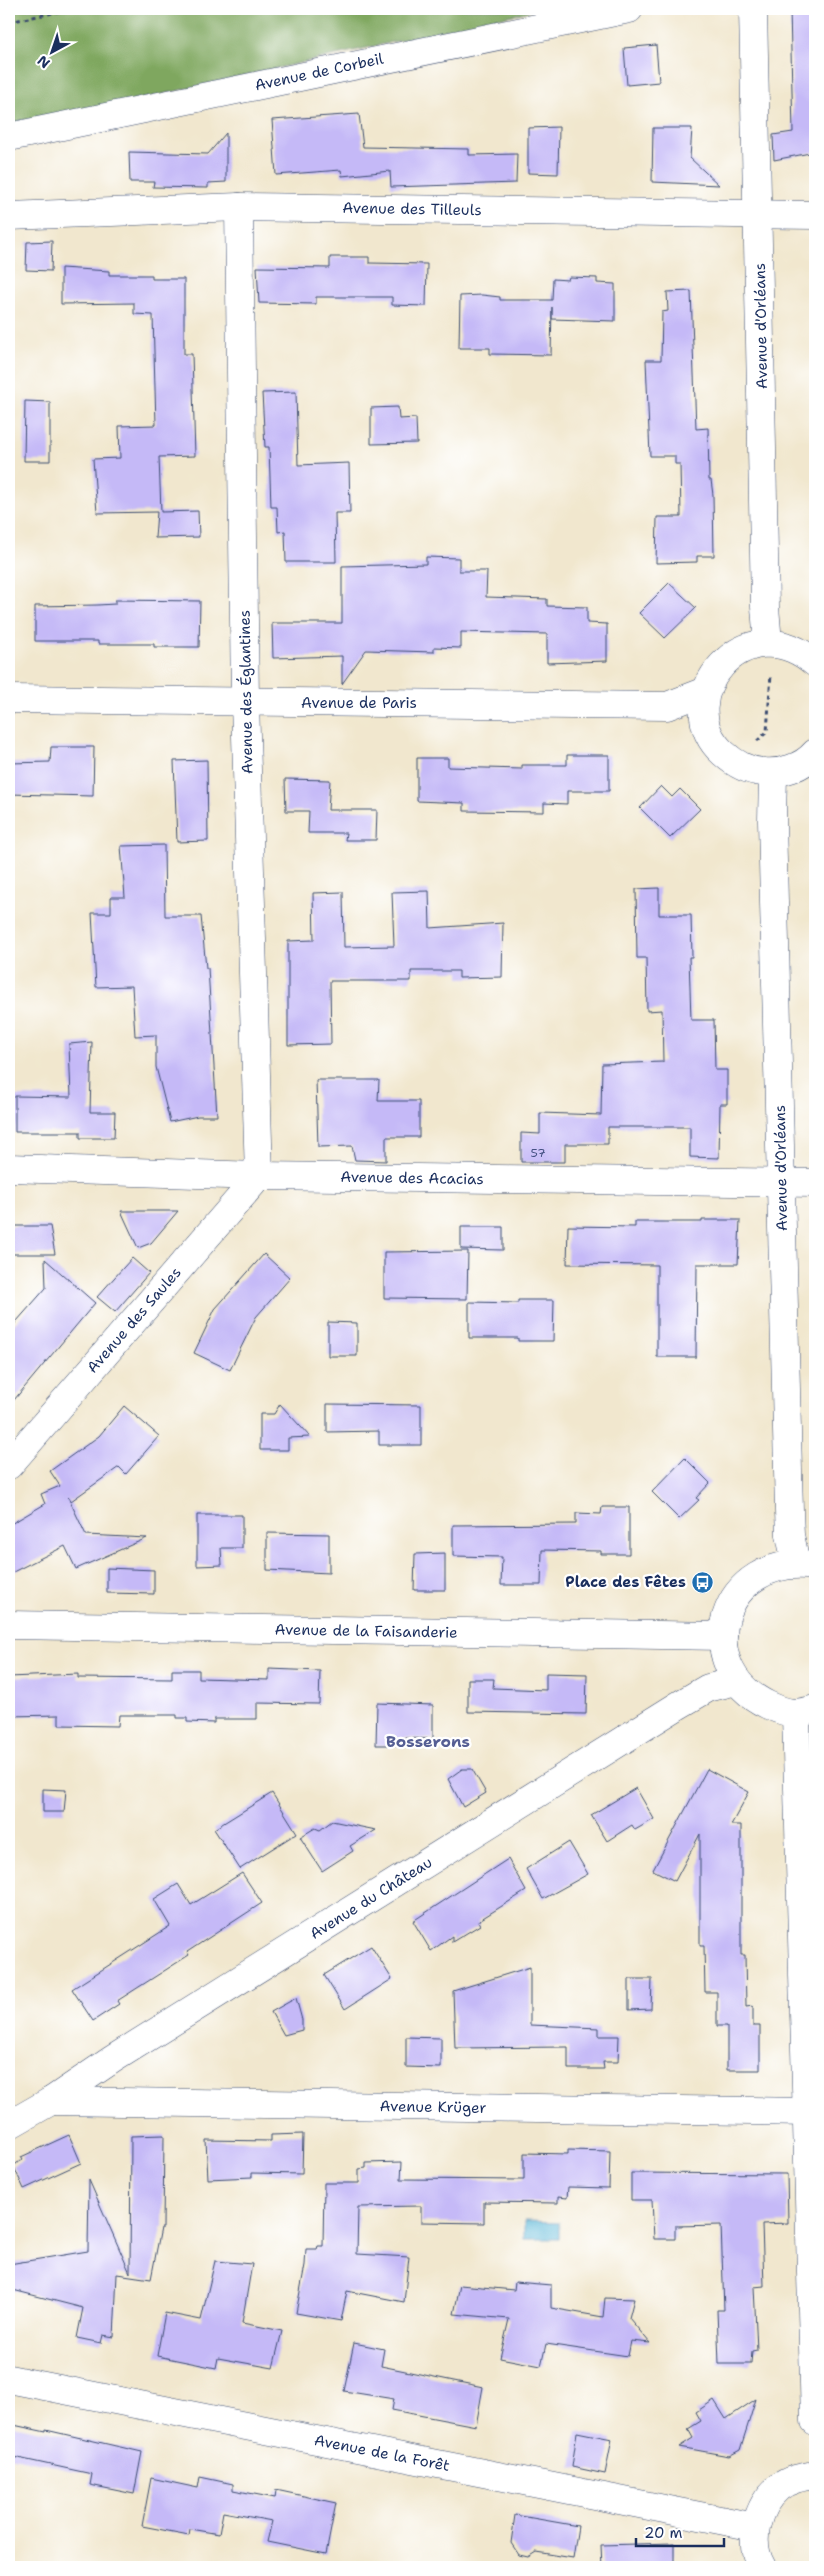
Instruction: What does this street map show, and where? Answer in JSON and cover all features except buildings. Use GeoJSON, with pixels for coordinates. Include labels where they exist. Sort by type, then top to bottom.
{"type":"FeatureCollection","features":[{"type":"Feature","properties":{"kind":"street","name":"Avenue de Corbeil"},"geometry":{"type":"LineString","coordinates":[[9,137],[629,9]]}},
{"type":"Feature","properties":{"kind":"street","name":"Avenue d'Orléans"},"geometry":{"type":"LineString","coordinates":[[753,9],[756,213],[761,301],[765,607],[778,644]]}},
{"type":"Feature","properties":{"kind":"street","name":"Avenue des Tilleuls"},"geometry":{"type":"LineString","coordinates":[[9,216],[239,207],[815,215]]}},
{"type":"Feature","properties":{"kind":"street","name":"Avenue des Églantines"},"geometry":{"type":"LineString","coordinates":[[239,207],[245,702],[259,1176]]}},
{"type":"Feature","properties":{"kind":"street"},"geometry":{"type":"LineString","coordinates":[[815,663],[805,654],[778,644],[748,647],[729,656],[715,672],[706,691],[704,711],[708,731],[719,749],[734,763],[753,771],[773,773],[794,768],[815,753]]}},
{"type":"Feature","properties":{"kind":"street","name":"Avenue de Paris"},"geometry":{"type":"LineString","coordinates":[[9,699],[667,706],[706,691]]}},
{"type":"Feature","properties":{"kind":"street","name":"Avenue d'Orléans"},"geometry":{"type":"LineString","coordinates":[[773,773],[772,821],[780,1183],[790,1535],[806,1564]]}},
{"type":"Feature","properties":{"kind":"street","name":"Avenue des Acacias"},"geometry":{"type":"LineString","coordinates":[[9,1168],[259,1176],[815,1184]]}},
{"type":"Feature","properties":{"kind":"street","name":"Avenue des Saules"},"geometry":{"type":"LineString","coordinates":[[9,1465],[259,1176]]}},
{"type":"Feature","properties":{"kind":"street"},"geometry":{"type":"LineString","coordinates":[[806,1564],[774,1567],[753,1577],[737,1593],[726,1613],[723,1636],[726,1659],[737,1681],[754,1698],[805,1712],[815,2421]]}},
{"type":"Feature","properties":{"kind":"street","name":"Avenue de la Faisanderie"},"geometry":{"type":"LineString","coordinates":[[9,1626],[723,1636]]}},
{"type":"Feature","properties":{"kind":"street","name":"Avenue du Château"},"geometry":{"type":"LineString","coordinates":[[9,2125],[51,2101],[114,2059],[679,1705],[708,1688],[737,1681]]}},
{"type":"Feature","properties":{"kind":"street","name":"Avenue Krüger"},"geometry":{"type":"LineString","coordinates":[[51,2101],[810,2112]]}},
{"type":"Feature","properties":{"kind":"street","name":"Avenue de la Forêt"},"geometry":{"type":"LineString","coordinates":[[9,2379],[755,2527]]}},
{"type":"Feature","properties":{"kind":"street"},"geometry":{"type":"LineString","coordinates":[[754,2566],[755,2527],[761,2510],[779,2487],[791,2480],[815,2475]]}},
{"type":"Feature","properties":{"kind":"path"},"geometry":{"type":"LineString","coordinates":[[9,22],[72,9]]}},
{"type":"Feature","properties":{"kind":"path"},"geometry":{"type":"LineString","coordinates":[[734,763],[767,732],[770,676],[778,644]]}},
{"type":"Feature","properties":{"kind":"path"},"geometry":{"type":"LineString","coordinates":[[815,2543],[815,2567]]}},
{"type":"Feature","properties":{"kind":"green space"},"geometry":{"type":"Polygon","coordinates":[[[9,9],[539,9],[9,129],[9,9]]]}},
{"type":"Feature","properties":{"kind":"water"},"geometry":{"type":"Polygon","coordinates":[[[524,2221],[559,2222],[559,2239],[524,2239],[524,2221]]]}},
{"type":"Feature","properties":{"kind":"place","name":"Place des Fêtes"},"geometry":{"type":"Point","coordinates":[702,1582]}},
{"type":"Feature","properties":{"kind":"district","name":"Bosserons"},"geometry":{"type":"Point","coordinates":[428,1741]}}]}
